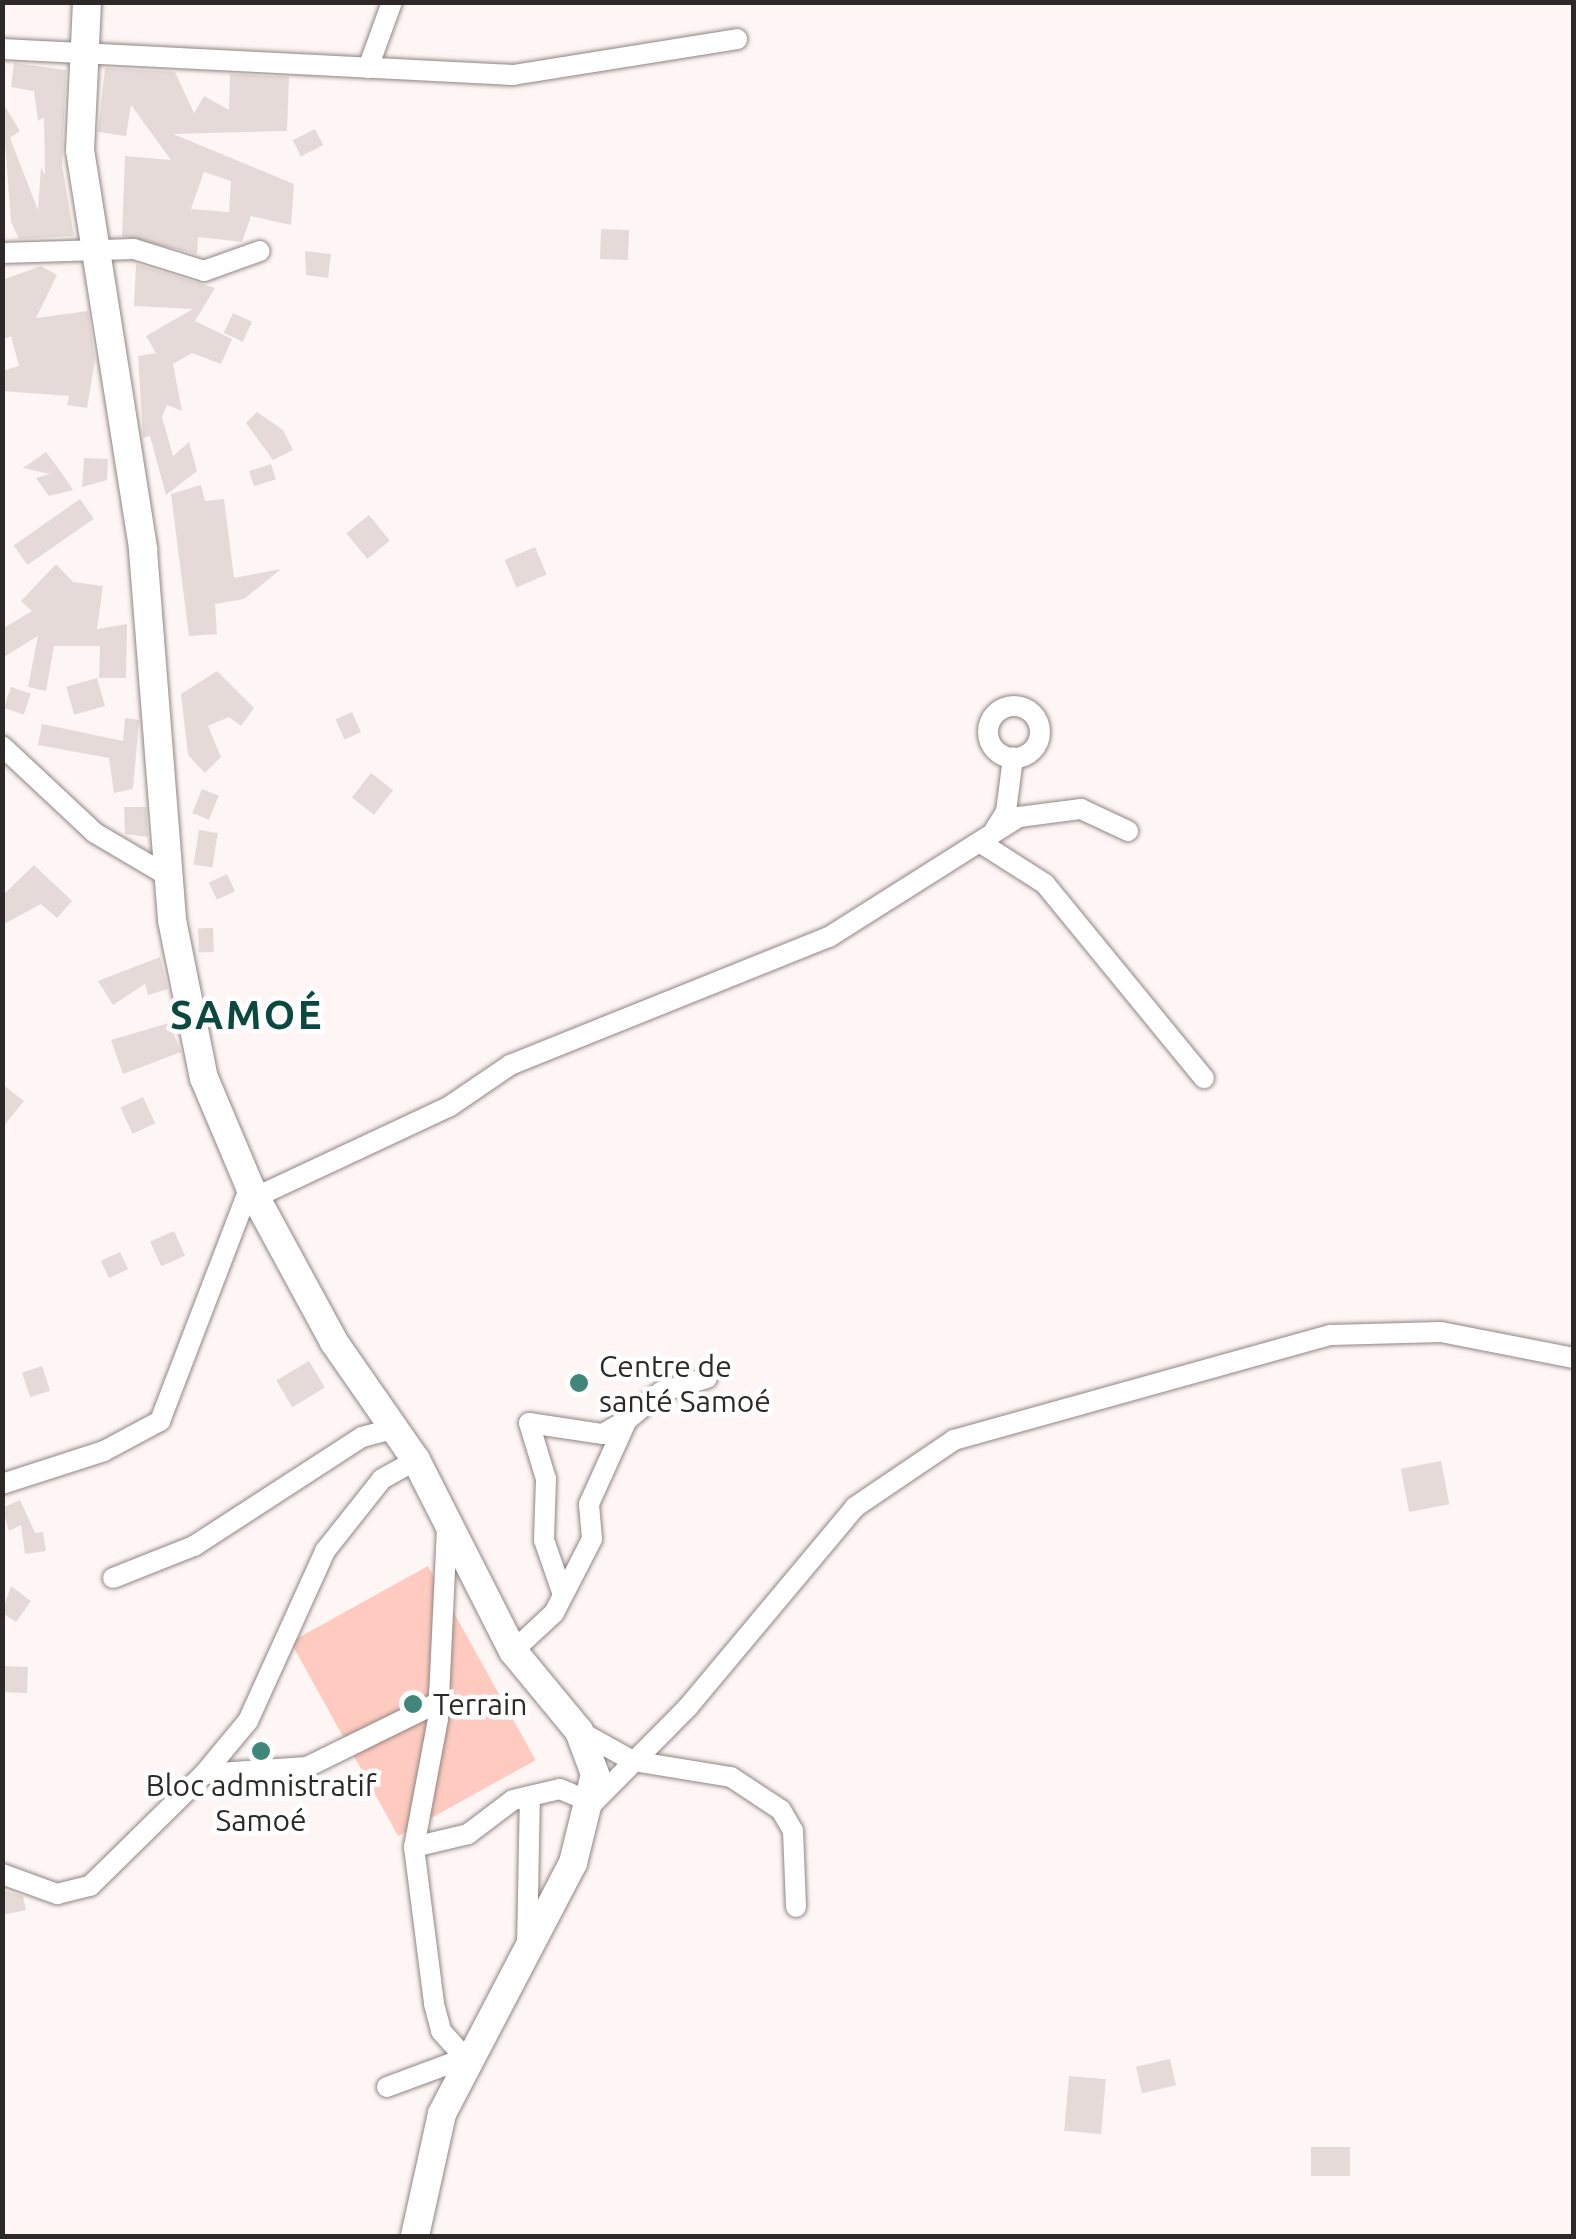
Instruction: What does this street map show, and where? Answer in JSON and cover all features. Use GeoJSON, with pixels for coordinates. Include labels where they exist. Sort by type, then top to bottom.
{"type":"FeatureCollection","features":[{"type":"Feature","properties":{"kind":"main road"},"geometry":{"type":"LineString","coordinates":[[87,2],[91,56],[80,150],[143,550],[165,738],[168,876],[184,1003],[253,1192],[392,1429],[416,1460],[447,1528],[513,1651],[578,1731],[591,1753],[593,1803],[527,1950],[467,2059],[431,2152],[415,2236]]}},
{"type":"Feature","properties":{"kind":"street"},"geometry":{"type":"LineString","coordinates":[[368,68],[392,2]]}},
{"type":"Feature","properties":{"kind":"street"},"geometry":{"type":"LineString","coordinates":[[2,50],[512,74],[736,39]]}},
{"type":"Feature","properties":{"kind":"street"},"geometry":{"type":"LineString","coordinates":[[2,253],[150,251],[204,271],[260,250]]}},
{"type":"Feature","properties":{"kind":"street"},"geometry":{"type":"LineString","coordinates":[[2,746],[116,850],[168,876]]}},
{"type":"Feature","properties":{"kind":"street"},"geometry":{"type":"LineString","coordinates":[[988,837],[1006,812],[1013,757]]}},
{"type":"Feature","properties":{"kind":"street"},"geometry":{"type":"LineString","coordinates":[[2,1484],[104,1451],[160,1420],[253,1192],[450,1106],[510,1065],[829,937],[988,837],[1061,807],[1128,831]]}},
{"type":"Feature","properties":{"kind":"street"},"geometry":{"type":"LineString","coordinates":[[988,837],[1045,884],[1204,1078]]}},
{"type":"Feature","properties":{"kind":"street"},"geometry":{"type":"LineString","coordinates":[[414,1847],[468,1834],[530,1796],[560,1788],[593,1803],[855,1507],[954,1440],[1332,1334],[1441,1332],[1574,1358]]}},
{"type":"Feature","properties":{"kind":"street"},"geometry":{"type":"LineString","coordinates":[[562,1592],[544,1540],[546,1479],[530,1423],[602,1434],[627,1420],[661,1392],[707,1378]]}},
{"type":"Feature","properties":{"kind":"street"},"geometry":{"type":"LineString","coordinates":[[513,1651],[554,1613],[592,1539],[589,1504],[627,1420]]}},
{"type":"Feature","properties":{"kind":"street"},"geometry":{"type":"LineString","coordinates":[[113,1578],[194,1546],[362,1436],[392,1429]]}},
{"type":"Feature","properties":{"kind":"street"},"geometry":{"type":"LineString","coordinates":[[2,1874],[57,1894],[90,1886],[204,1774],[248,1721],[325,1551],[382,1478],[416,1460]]}},
{"type":"Feature","properties":{"kind":"street"},"geometry":{"type":"LineString","coordinates":[[387,2087],[467,2059],[441,2031],[434,2004],[414,1847],[440,1702],[447,1528]]}},
{"type":"Feature","properties":{"kind":"street"},"geometry":{"type":"LineString","coordinates":[[204,1774],[307,1766],[440,1702]]}},
{"type":"Feature","properties":{"kind":"street"},"geometry":{"type":"LineString","coordinates":[[578,1731],[633,1760],[731,1777],[782,1810],[794,1831],[796,1906]]}},
{"type":"Feature","properties":{"kind":"street"},"geometry":{"type":"LineString","coordinates":[[527,1950],[530,1796]]}},
{"type":"Feature","properties":{"kind":"shaded area","name":"Terrain"},"geometry":{"type":"Polygon","coordinates":[[[428,1566],[536,1760],[398,1836],[291,1642],[428,1566]]]}},
{"type":"Feature","properties":{"kind":"building"},"geometry":{"type":"Polygon","coordinates":[[[14,63],[66,70],[62,165],[74,236],[19,239],[11,222],[2,102],[20,131],[10,138],[38,210],[41,167],[45,175],[44,117],[38,121],[34,91],[11,87],[14,63]]]}},
{"type":"Feature","properties":{"kind":"building"},"geometry":{"type":"Polygon","coordinates":[[[105,68],[175,72],[194,113],[204,96],[229,110],[230,74],[289,77],[287,131],[173,134],[294,184],[291,225],[251,216],[242,242],[198,237],[197,254],[122,236],[125,156],[171,160],[131,105],[126,136],[98,132],[105,68]],[[204,172],[191,209],[229,212],[231,181],[204,172]]]}},
{"type":"Feature","properties":{"kind":"building"},"geometry":{"type":"Polygon","coordinates":[[[315,129],[323,145],[301,156],[293,140],[315,129]]]}},
{"type":"Feature","properties":{"kind":"building"},"geometry":{"type":"Polygon","coordinates":[[[601,229],[629,230],[628,260],[600,259],[601,229]]]}},
{"type":"Feature","properties":{"kind":"building"},"geometry":{"type":"Polygon","coordinates":[[[305,251],[331,254],[328,278],[306,275],[305,251]]]}},
{"type":"Feature","properties":{"kind":"building"},"geometry":{"type":"Polygon","coordinates":[[[136,264],[215,288],[195,321],[232,339],[221,364],[192,353],[173,364],[182,411],[167,405],[162,417],[173,456],[189,442],[197,471],[166,495],[150,436],[143,438],[138,356],[156,353],[146,336],[193,309],[134,306],[136,264]]]}},
{"type":"Feature","properties":{"kind":"building"},"geometry":{"type":"Polygon","coordinates":[[[41,266],[57,275],[36,318],[88,311],[95,360],[87,408],[67,405],[69,396],[2,391],[2,371],[19,366],[11,336],[2,340],[2,280],[41,266]]]}},
{"type":"Feature","properties":{"kind":"building"},"geometry":{"type":"Polygon","coordinates":[[[233,313],[252,322],[243,342],[224,333],[233,313]]]}},
{"type":"Feature","properties":{"kind":"building"},"geometry":{"type":"Polygon","coordinates":[[[257,412],[283,430],[293,450],[273,460],[246,423],[257,412]]]}},
{"type":"Feature","properties":{"kind":"building"},"geometry":{"type":"Polygon","coordinates":[[[46,452],[73,490],[49,496],[36,478],[50,474],[23,468],[46,452]]]}},
{"type":"Feature","properties":{"kind":"building"},"geometry":{"type":"Polygon","coordinates":[[[84,458],[108,459],[107,480],[82,487],[84,458]]]}},
{"type":"Feature","properties":{"kind":"building"},"geometry":{"type":"Polygon","coordinates":[[[271,464],[276,479],[254,486],[249,471],[271,464]]]}},
{"type":"Feature","properties":{"kind":"building"},"geometry":{"type":"Polygon","coordinates":[[[201,485],[205,501],[224,499],[234,578],[281,569],[244,599],[215,604],[217,634],[189,636],[171,494],[201,485]]]}},
{"type":"Feature","properties":{"kind":"building"},"geometry":{"type":"Polygon","coordinates":[[[80,499],[94,519],[27,565],[14,545],[80,499]]]}},
{"type":"Feature","properties":{"kind":"building"},"geometry":{"type":"Polygon","coordinates":[[[369,515],[390,541],[367,559],[346,533],[369,515]]]}},
{"type":"Feature","properties":{"kind":"building"},"geometry":{"type":"Polygon","coordinates":[[[535,547],[547,575],[516,588],[505,560],[535,547]]]}},
{"type":"Feature","properties":{"kind":"building"},"geometry":{"type":"Polygon","coordinates":[[[56,564],[73,582],[103,586],[97,629],[127,624],[126,678],[99,678],[100,646],[54,646],[46,691],[28,687],[38,636],[2,658],[2,629],[32,611],[21,601],[56,564]]]}},
{"type":"Feature","properties":{"kind":"building"},"geometry":{"type":"Polygon","coordinates":[[[217,671],[254,708],[241,726],[229,717],[208,726],[221,757],[205,773],[188,755],[181,694],[217,671]]]}},
{"type":"Feature","properties":{"kind":"building"},"geometry":{"type":"Polygon","coordinates":[[[97,678],[105,706],[74,715],[66,687],[97,678]]]}},
{"type":"Feature","properties":{"kind":"building"},"geometry":{"type":"Polygon","coordinates":[[[11,687],[31,694],[24,715],[4,708],[11,687]]]}},
{"type":"Feature","properties":{"kind":"building"},"geometry":{"type":"Polygon","coordinates":[[[352,712],[361,732],[345,739],[336,719],[352,712]]]}},
{"type":"Feature","properties":{"kind":"building"},"geometry":{"type":"Polygon","coordinates":[[[125,718],[139,720],[133,789],[114,793],[109,758],[38,745],[42,724],[123,741],[125,718]]]}},
{"type":"Feature","properties":{"kind":"building"},"geometry":{"type":"Polygon","coordinates":[[[371,773],[393,790],[374,815],[352,797],[371,773]]]}},
{"type":"Feature","properties":{"kind":"building"},"geometry":{"type":"Polygon","coordinates":[[[202,789],[219,796],[209,820],[192,813],[202,789]]]}},
{"type":"Feature","properties":{"kind":"building"},"geometry":{"type":"Polygon","coordinates":[[[124,807],[146,807],[148,837],[125,834],[124,807]]]}},
{"type":"Feature","properties":{"kind":"building"},"geometry":{"type":"Polygon","coordinates":[[[199,830],[218,833],[212,868],[194,865],[199,830]]]}},
{"type":"Feature","properties":{"kind":"building"},"geometry":{"type":"Polygon","coordinates":[[[34,865],[72,901],[57,918],[41,904],[2,925],[2,896],[34,865]]]}},
{"type":"Feature","properties":{"kind":"building"},"geometry":{"type":"Polygon","coordinates":[[[227,874],[235,891],[217,900],[209,882],[227,874]]]}},
{"type":"Feature","properties":{"kind":"building"},"geometry":{"type":"Polygon","coordinates":[[[213,928],[214,952],[199,953],[198,929],[213,928]]]}},
{"type":"Feature","properties":{"kind":"building"},"geometry":{"type":"Polygon","coordinates":[[[160,957],[168,989],[148,995],[145,984],[113,1005],[98,981],[160,957]]]}},
{"type":"Feature","properties":{"kind":"building"},"geometry":{"type":"Polygon","coordinates":[[[169,1023],[181,1052],[123,1074],[111,1040],[169,1023]]]}},
{"type":"Feature","properties":{"kind":"building"},"geometry":{"type":"Polygon","coordinates":[[[2,1084],[24,1101],[2,1128],[2,1084]]]}},
{"type":"Feature","properties":{"kind":"building"},"geometry":{"type":"Polygon","coordinates":[[[143,1097],[155,1123],[133,1134],[120,1108],[143,1097]]]}},
{"type":"Feature","properties":{"kind":"building"},"geometry":{"type":"Polygon","coordinates":[[[174,1231],[185,1256],[161,1266],[150,1242],[174,1231]]]}},
{"type":"Feature","properties":{"kind":"building"},"geometry":{"type":"Polygon","coordinates":[[[120,1252],[128,1269],[109,1278],[101,1261],[120,1252]]]}},
{"type":"Feature","properties":{"kind":"building"},"geometry":{"type":"Polygon","coordinates":[[[309,1361],[325,1388],[292,1407],[276,1381],[309,1361]]]}},
{"type":"Feature","properties":{"kind":"building"},"geometry":{"type":"Polygon","coordinates":[[[42,1366],[50,1391],[30,1397],[22,1372],[42,1366]]]}},
{"type":"Feature","properties":{"kind":"building"},"geometry":{"type":"Polygon","coordinates":[[[1441,1461],[1449,1504],[1409,1512],[1401,1469],[1441,1461]]]}},
{"type":"Feature","properties":{"kind":"building"},"geometry":{"type":"Polygon","coordinates":[[[20,1500],[35,1533],[43,1532],[46,1551],[25,1554],[21,1525],[9,1531],[2,1508],[20,1500]]]}},
{"type":"Feature","properties":{"kind":"building"},"geometry":{"type":"Polygon","coordinates":[[[11,1586],[31,1601],[16,1622],[2,1613],[11,1586]]]}},
{"type":"Feature","properties":{"kind":"building"},"geometry":{"type":"Polygon","coordinates":[[[2,1666],[28,1667],[27,1693],[2,1692],[2,1666]]]}},
{"type":"Feature","properties":{"kind":"building"},"geometry":{"type":"Polygon","coordinates":[[[2,1890],[23,1896],[26,1910],[2,1915],[2,1890]]]}},
{"type":"Feature","properties":{"kind":"building"},"geometry":{"type":"Polygon","coordinates":[[[1170,2059],[1176,2085],[1142,2093],[1136,2067],[1170,2059]]]}},
{"type":"Feature","properties":{"kind":"building"},"geometry":{"type":"Polygon","coordinates":[[[1069,2076],[1106,2079],[1101,2134],[1064,2131],[1069,2076]]]}},
{"type":"Feature","properties":{"kind":"building"},"geometry":{"type":"Polygon","coordinates":[[[1311,2147],[1350,2147],[1350,2176],[1311,2176],[1311,2147]]]}},
{"type":"Feature","properties":{"kind":"place","name":"Centre de santé Samoé"},"geometry":{"type":"Point","coordinates":[579,1383]}},
{"type":"Feature","properties":{"kind":"place","name":"Terrain"},"geometry":{"type":"Point","coordinates":[413,1704]}},
{"type":"Feature","properties":{"kind":"place","name":"Bloc admnistratif Samoé"},"geometry":{"type":"Point","coordinates":[261,1751]}},
{"type":"Feature","properties":{"kind":"district","name":"SAMOÉ"},"geometry":{"type":"Point","coordinates":[247,1015]}}]}
